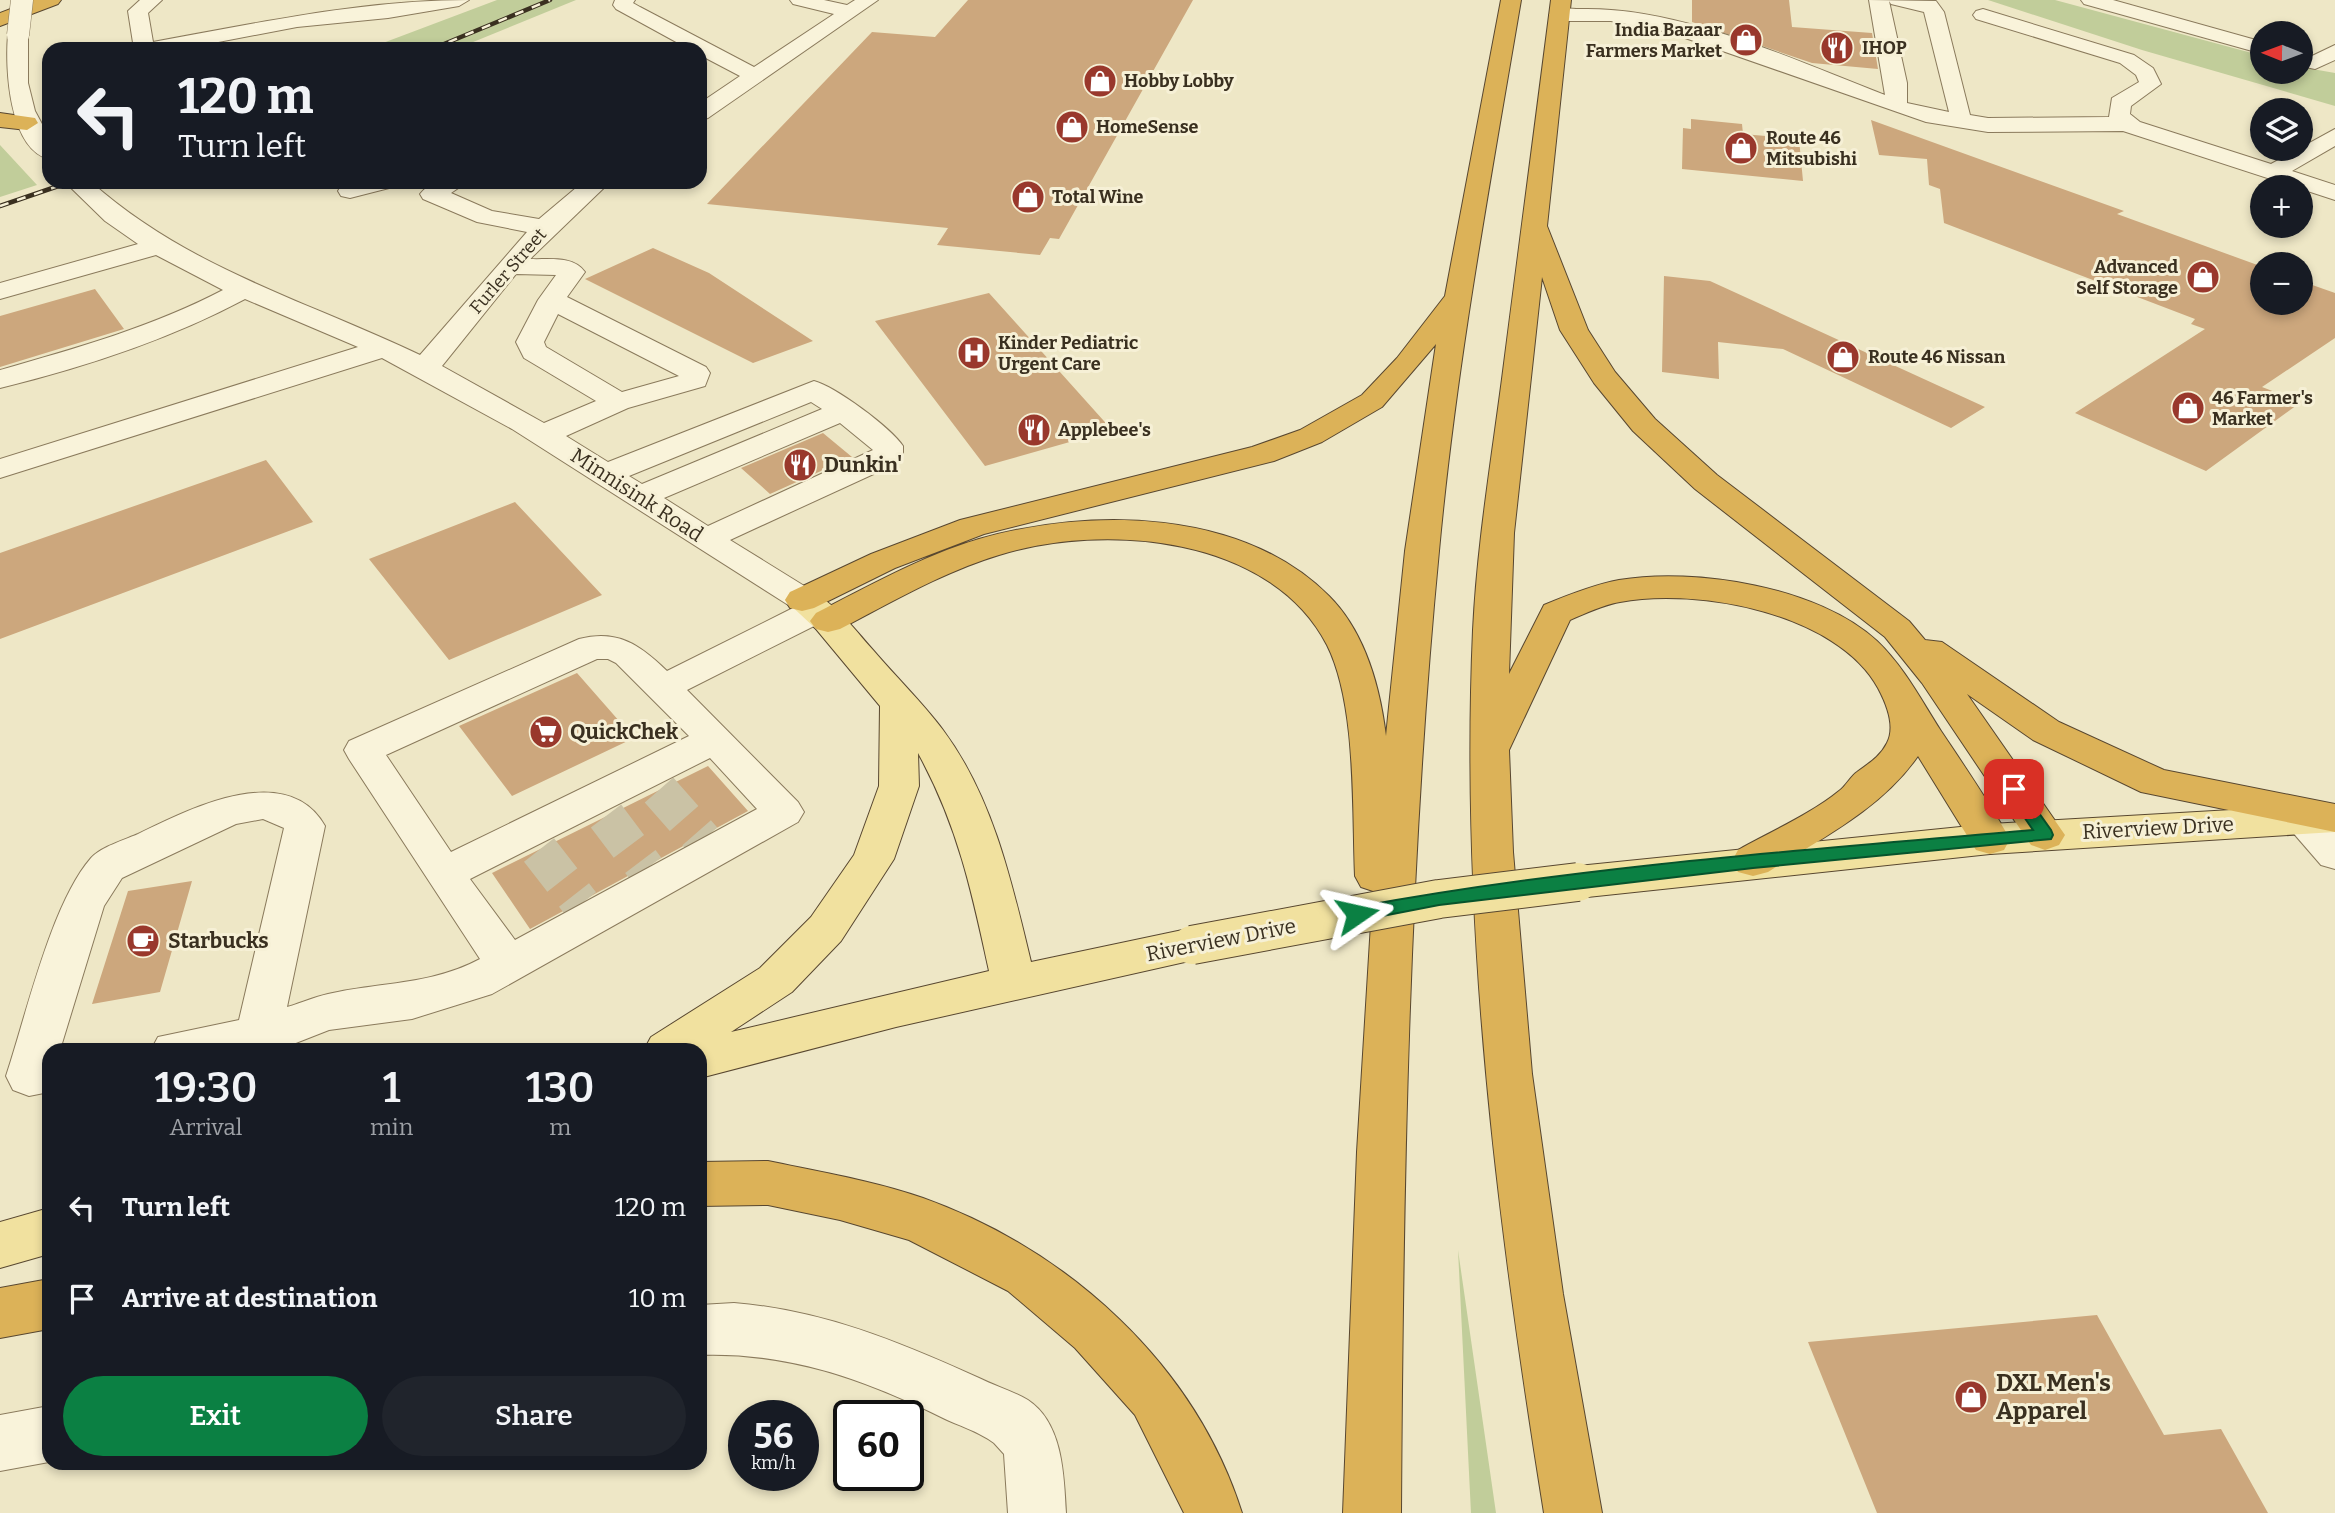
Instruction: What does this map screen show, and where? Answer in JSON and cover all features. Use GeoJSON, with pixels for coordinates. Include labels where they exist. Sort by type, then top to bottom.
{"type":"FeatureCollection","features":[{"type":"Feature","properties":{"kind":"highway"},"geometry":{"type":"LineString","coordinates":[[0,20],[51,0]]}},
{"type":"Feature","properties":{"kind":"highway"},"geometry":{"type":"LineString","coordinates":[[1371,1513],[1386,993],[1423,547],[1460,295],[1511,0]]}},
{"type":"Feature","properties":{"kind":"highway"},"geometry":{"type":"LineString","coordinates":[[1560,7],[1496,556],[1491,626],[1490,752],[1502,996],[1537,1283],[1573,1513]]}},
{"type":"Feature","properties":{"kind":"highway"},"geometry":{"type":"LineString","coordinates":[[0,120],[17,108]]}},
{"type":"Feature","properties":{"kind":"highway"},"geometry":{"type":"LineString","coordinates":[[1535,223],[1574,330],[1604,377],[1644,425],[1706,482],[1897,629],[2046,731],[2106,761],[2168,785],[2324,819]]}},
{"type":"Feature","properties":{"kind":"highway"},"geometry":{"type":"LineString","coordinates":[[816,610],[883,561],[972,527],[1263,454],[1311,436],[1372,401],[1407,364],[1460,295]]}},
{"type":"Feature","properties":{"kind":"highway"},"geometry":{"type":"LineString","coordinates":[[816,610],[992,546],[1062,532],[1164,535],[1211,543],[1252,555],[1281,572],[1319,602],[1345,646],[1356,677],[1363,712],[1386,993]]}},
{"type":"Feature","properties":{"kind":"highway"},"geometry":{"type":"LineString","coordinates":[[1490,752],[1556,613],[1600,595],[1650,587],[1735,591],[1756,596],[1812,618],[1860,646],[1878,661],[1901,691],[1908,709],[1990,839]]}},
{"type":"Feature","properties":{"kind":"highway"},"geometry":{"type":"LineString","coordinates":[[1897,629],[1935,675],[2045,835]]}},
{"type":"Feature","properties":{"kind":"highway"},"geometry":{"type":"LineString","coordinates":[[1753,861],[1853,801],[1869,783],[1888,770],[1908,743],[1908,709]]}},
{"type":"Feature","properties":{"kind":"highway"},"geometry":{"type":"LineString","coordinates":[[707,1184],[768,1183],[920,1220],[1026,1274],[1094,1330],[1154,1396],[1207,1493],[1213,1513]]}},
{"type":"Feature","properties":{"kind":"highway"},"geometry":{"type":"LineString","coordinates":[[0,1313],[42,1305]]}},
{"type":"Feature","properties":{"kind":"main road","name":"Minnisink Road"},"geometry":{"type":"LineString","coordinates":[[816,610],[930,740],[958,790],[986,862],[1014,983]]}},
{"type":"Feature","properties":{"kind":"main road"},"geometry":{"type":"LineString","coordinates":[[678,1043],[776,980],[825,929],[873,859],[899,786],[899,703]]}},
{"type":"Feature","properties":{"kind":"main road","name":"Riverview Drive"},"geometry":{"type":"LineString","coordinates":[[707,1057],[896,1009],[1014,983],[1192,945],[1439,899],[1753,861],[1990,839],[2324,819]]}},
{"type":"Feature","properties":{"kind":"main road"},"geometry":{"type":"LineString","coordinates":[[0,1245],[42,1233]]}},
{"type":"Feature","properties":{"kind":"street"},"geometry":{"type":"LineString","coordinates":[[22,0],[15,64],[17,108],[42,142]]}},
{"type":"Feature","properties":{"kind":"street"},"geometry":{"type":"LineString","coordinates":[[143,42],[138,11],[152,0]]}},
{"type":"Feature","properties":{"kind":"street"},"geometry":{"type":"LineString","coordinates":[[187,42],[297,21],[388,12],[459,0]]}},
{"type":"Feature","properties":{"kind":"street"},"geometry":{"type":"LineString","coordinates":[[625,0],[623,5],[691,42]]}},
{"type":"Feature","properties":{"kind":"street"},"geometry":{"type":"LineString","coordinates":[[800,0],[856,4]]}},
{"type":"Feature","properties":{"kind":"street"},"geometry":{"type":"LineString","coordinates":[[1879,0],[1896,83],[1896,106]]}},
{"type":"Feature","properties":{"kind":"street"},"geometry":{"type":"LineString","coordinates":[[1898,0],[1929,5],[1934,12],[1960,113],[1956,119]]}},
{"type":"Feature","properties":{"kind":"street"},"geometry":{"type":"LineString","coordinates":[[2091,0],[2250,44]]}},
{"type":"Feature","properties":{"kind":"street"},"geometry":{"type":"LineString","coordinates":[[707,108],[856,4]]}},
{"type":"Feature","properties":{"kind":"street"},"geometry":{"type":"LineString","coordinates":[[1560,7],[1676,20],[1896,106],[1941,119],[1988,125],[2128,124],[2335,192]]}},
{"type":"Feature","properties":{"kind":"street"},"geometry":{"type":"LineString","coordinates":[[1983,15],[2127,60],[2146,72],[2150,84],[2120,103],[2119,116],[2128,124]]}},
{"type":"Feature","properties":{"kind":"street"},"geometry":{"type":"LineString","coordinates":[[707,50],[755,76]]}},
{"type":"Feature","properties":{"kind":"street"},"geometry":{"type":"LineString","coordinates":[[2314,62],[2335,51]]}},
{"type":"Feature","properties":{"kind":"street"},"geometry":{"type":"LineString","coordinates":[[17,108],[42,106]]}},
{"type":"Feature","properties":{"kind":"street"},"geometry":{"type":"LineString","coordinates":[[2032,151],[2064,125]]}},
{"type":"Feature","properties":{"kind":"street"},"geometry":{"type":"LineString","coordinates":[[2273,173],[2335,136]]}},
{"type":"Feature","properties":{"kind":"street"},"geometry":{"type":"LineString","coordinates":[[349,191],[357,189]]}},
{"type":"Feature","properties":{"kind":"street"},"geometry":{"type":"LineString","coordinates":[[442,189],[432,194],[486,217],[545,229]]}},
{"type":"Feature","properties":{"kind":"street","name":"Furler Street"},"geometry":{"type":"LineString","coordinates":[[425,368],[509,266],[590,189]]}},
{"type":"Feature","properties":{"kind":"street","name":"Minnisink Road"},"geometry":{"type":"LineString","coordinates":[[85,190],[158,246],[425,368],[543,435],[816,610]]}},
{"type":"Feature","properties":{"kind":"street"},"geometry":{"type":"LineString","coordinates":[[0,291],[158,246]]}},
{"type":"Feature","properties":{"kind":"street"},"geometry":{"type":"LineString","coordinates":[[509,266],[566,268],[572,272],[551,300],[530,342],[534,352],[618,402]]}},
{"type":"Feature","properties":{"kind":"street"},"geometry":{"type":"LineString","coordinates":[[0,379],[118,345],[189,318],[246,288]]}},
{"type":"Feature","properties":{"kind":"street"},"geometry":{"type":"LineString","coordinates":[[543,435],[618,402],[695,380],[696,373],[551,300]]}},
{"type":"Feature","properties":{"kind":"street"},"geometry":{"type":"LineString","coordinates":[[0,469],[382,349]]}},
{"type":"Feature","properties":{"kind":"street"},"geometry":{"type":"LineString","coordinates":[[606,474],[814,390],[888,446],[888,453],[704,540]]}},
{"type":"Feature","properties":{"kind":"street"},"geometry":{"type":"LineString","coordinates":[[640,496],[843,411]]}},
{"type":"Feature","properties":{"kind":"street"},"geometry":{"type":"LineString","coordinates":[[664,687],[816,610]]}},
{"type":"Feature","properties":{"kind":"street"},"geometry":{"type":"LineString","coordinates":[[257,1042],[329,1012],[412,1001],[476,982],[508,964],[587,911],[707,846],[783,812],[664,687],[615,646],[592,646],[363,750],[444,874],[508,964]]}},
{"type":"Feature","properties":{"kind":"street"},"geometry":{"type":"LineString","coordinates":[[444,874],[533,841],[600,808],[652,782],[715,739]]}},
{"type":"Feature","properties":{"kind":"street"},"geometry":{"type":"LineString","coordinates":[[47,1043],[84,903],[107,867],[177,832],[229,811],[264,805],[296,815],[305,826],[257,1042]]}},
{"type":"Feature","properties":{"kind":"street"},"geometry":{"type":"LineString","coordinates":[[2324,819],[2335,854]]}},
{"type":"Feature","properties":{"kind":"street"},"geometry":{"type":"LineString","coordinates":[[707,1329],[784,1334],[822,1342],[919,1377],[1014,1423],[1033,1452],[1037,1513]]}},
{"type":"Feature","properties":{"kind":"street"},"geometry":{"type":"LineString","coordinates":[[0,1443],[42,1435]]}},
{"type":"Feature","properties":{"kind":"green space"},"geometry":{"type":"Polygon","coordinates":[[[497,0],[576,0],[473,42],[386,42],[497,0]]]}},
{"type":"Feature","properties":{"kind":"green space"},"geometry":{"type":"Polygon","coordinates":[[[1988,0],[2055,0],[2250,52],[2250,81],[1988,0]]]}},
{"type":"Feature","properties":{"kind":"green space"},"geometry":{"type":"Polygon","coordinates":[[[2314,69],[2335,73],[2335,106],[2259,84],[2314,84],[2314,69]]]}},
{"type":"Feature","properties":{"kind":"green space"},"geometry":{"type":"Polygon","coordinates":[[[0,145],[37,185],[0,197],[0,145]]]}},
{"type":"Feature","properties":{"kind":"green space"},"geometry":{"type":"Polygon","coordinates":[[[1458,1250],[1496,1513],[1471,1513],[1458,1250]]]}},
{"type":"Feature","properties":{"kind":"building"},"geometry":{"type":"Polygon","coordinates":[[[968,0],[1193,0],[1059,239],[1050,238],[1040,255],[937,245],[948,228],[707,204],[872,32],[935,37],[968,0]]]}},
{"type":"Feature","properties":{"kind":"building"},"geometry":{"type":"Polygon","coordinates":[[[1692,0],[1789,0],[1792,27],[1872,33],[1878,69],[1812,63],[1692,22],[1692,0]]]}},
{"type":"Feature","properties":{"kind":"building","name":"Route 46 Mitsubishi"},"geometry":{"type":"Polygon","coordinates":[[[1691,119],[1742,124],[1743,134],[1799,139],[1803,181],[1682,169],[1683,128],[1691,129],[1691,119]]]}},
{"type":"Feature","properties":{"kind":"building"},"geometry":{"type":"Polygon","coordinates":[[[1871,120],[2124,211],[2117,214],[2250,262],[2250,315],[2313,315],[2313,285],[2335,293],[2335,338],[2262,387],[2301,402],[2206,471],[2075,413],[2205,329],[2191,324],[2195,319],[1944,223],[1940,189],[1929,185],[1927,159],[1879,155],[1871,120]]]}},
{"type":"Feature","properties":{"kind":"building"},"geometry":{"type":"Polygon","coordinates":[[[653,248],[709,273],[813,341],[753,363],[585,279],[653,248]]]}},
{"type":"Feature","properties":{"kind":"building","name":"Route 46 Nissan"},"geometry":{"type":"Polygon","coordinates":[[[1664,276],[1710,281],[1985,407],[1951,428],[1783,349],[1718,342],[1719,379],[1662,372],[1664,276]]]}},
{"type":"Feature","properties":{"kind":"building"},"geometry":{"type":"Polygon","coordinates":[[[95,289],[124,329],[0,367],[0,316],[95,289]]]}},
{"type":"Feature","properties":{"kind":"building"},"geometry":{"type":"Polygon","coordinates":[[[989,293],[1112,430],[985,466],[875,321],[989,293]]]}},
{"type":"Feature","properties":{"kind":"building","name":"Dunkin'"},"geometry":{"type":"Polygon","coordinates":[[[823,433],[852,457],[770,494],[741,468],[823,433]]]}},
{"type":"Feature","properties":{"kind":"building"},"geometry":{"type":"Polygon","coordinates":[[[266,460],[313,522],[0,639],[0,553],[266,460]]]}},
{"type":"Feature","properties":{"kind":"building"},"geometry":{"type":"Polygon","coordinates":[[[515,502],[602,595],[449,660],[369,559],[515,502]]]}},
{"type":"Feature","properties":{"kind":"building","name":"QuickChek"},"geometry":{"type":"Polygon","coordinates":[[[577,673],[634,738],[512,796],[459,726],[577,673]]]}},
{"type":"Feature","properties":{"kind":"building"},"geometry":{"type":"Polygon","coordinates":[[[708,766],[748,811],[530,929],[492,873],[708,766]]]}},
{"type":"Feature","properties":{"kind":"building","name":"Starbucks"},"geometry":{"type":"Polygon","coordinates":[[[192,881],[160,992],[92,1004],[128,891],[192,881]]]}},
{"type":"Feature","properties":{"kind":"building"},"geometry":{"type":"Polygon","coordinates":[[[2097,1315],[2164,1435],[2221,1429],[2268,1513],[1877,1513],[1808,1342],[2097,1315]]]}},
{"type":"Feature","properties":{"kind":"tunnel"},"geometry":{"type":"LineString","coordinates":[[659,790],[703,840]]}},
{"type":"Feature","properties":{"kind":"tunnel"},"geometry":{"type":"LineString","coordinates":[[606,816],[646,869]]}},
{"type":"Feature","properties":{"kind":"tunnel"},"geometry":{"type":"LineString","coordinates":[[539,850],[581,904]]}},
{"type":"Feature","properties":{"kind":"railway"},"geometry":{"type":"LineString","coordinates":[[449,42],[550,0]]}},
{"type":"Feature","properties":{"kind":"railway"},"geometry":{"type":"LineString","coordinates":[[0,206],[50,189]]}},
{"type":"Feature","properties":{"kind":"place","name":"India Bazaar Farmers Market"},"geometry":{"type":"Point","coordinates":[1746,40]}},
{"type":"Feature","properties":{"kind":"place","name":"IHOP"},"geometry":{"type":"Point","coordinates":[1837,48]}},
{"type":"Feature","properties":{"kind":"place","name":"Hobby Lobby"},"geometry":{"type":"Point","coordinates":[1100,81]}},
{"type":"Feature","properties":{"kind":"place","name":"HomeSense"},"geometry":{"type":"Point","coordinates":[1072,127]}},
{"type":"Feature","properties":{"kind":"place","name":"Route 46 Mitsubishi"},"geometry":{"type":"Point","coordinates":[1741,148]}},
{"type":"Feature","properties":{"kind":"place","name":"Total Wine"},"geometry":{"type":"Point","coordinates":[1028,197]}},
{"type":"Feature","properties":{"kind":"place","name":"Advanced Self Storage"},"geometry":{"type":"Point","coordinates":[2203,277]}},
{"type":"Feature","properties":{"kind":"place","name":"Kinder Pediatric Urgent Care"},"geometry":{"type":"Point","coordinates":[974,353]}},
{"type":"Feature","properties":{"kind":"place","name":"Route 46 Nissan"},"geometry":{"type":"Point","coordinates":[1843,357]}},
{"type":"Feature","properties":{"kind":"place","name":"46 Farmer's Market"},"geometry":{"type":"Point","coordinates":[2188,408]}},
{"type":"Feature","properties":{"kind":"place","name":"Applebee's"},"geometry":{"type":"Point","coordinates":[1034,430]}},
{"type":"Feature","properties":{"kind":"place","name":"Dunkin'"},"geometry":{"type":"Point","coordinates":[800,465]}},
{"type":"Feature","properties":{"kind":"place","name":"QuickChek"},"geometry":{"type":"Point","coordinates":[546,732]}},
{"type":"Feature","properties":{"kind":"place","name":"Starbucks"},"geometry":{"type":"Point","coordinates":[143,941]}},
{"type":"Feature","properties":{"kind":"place","name":"DXL Men's Apparel"},"geometry":{"type":"Point","coordinates":[1971,1397]}},
{"type":"Feature","properties":{"kind":"route"},"geometry":{"type":"LineString","coordinates":[[1357,914],[1439,899],[1753,861],[2045,835],[2014,789]]}}]}
